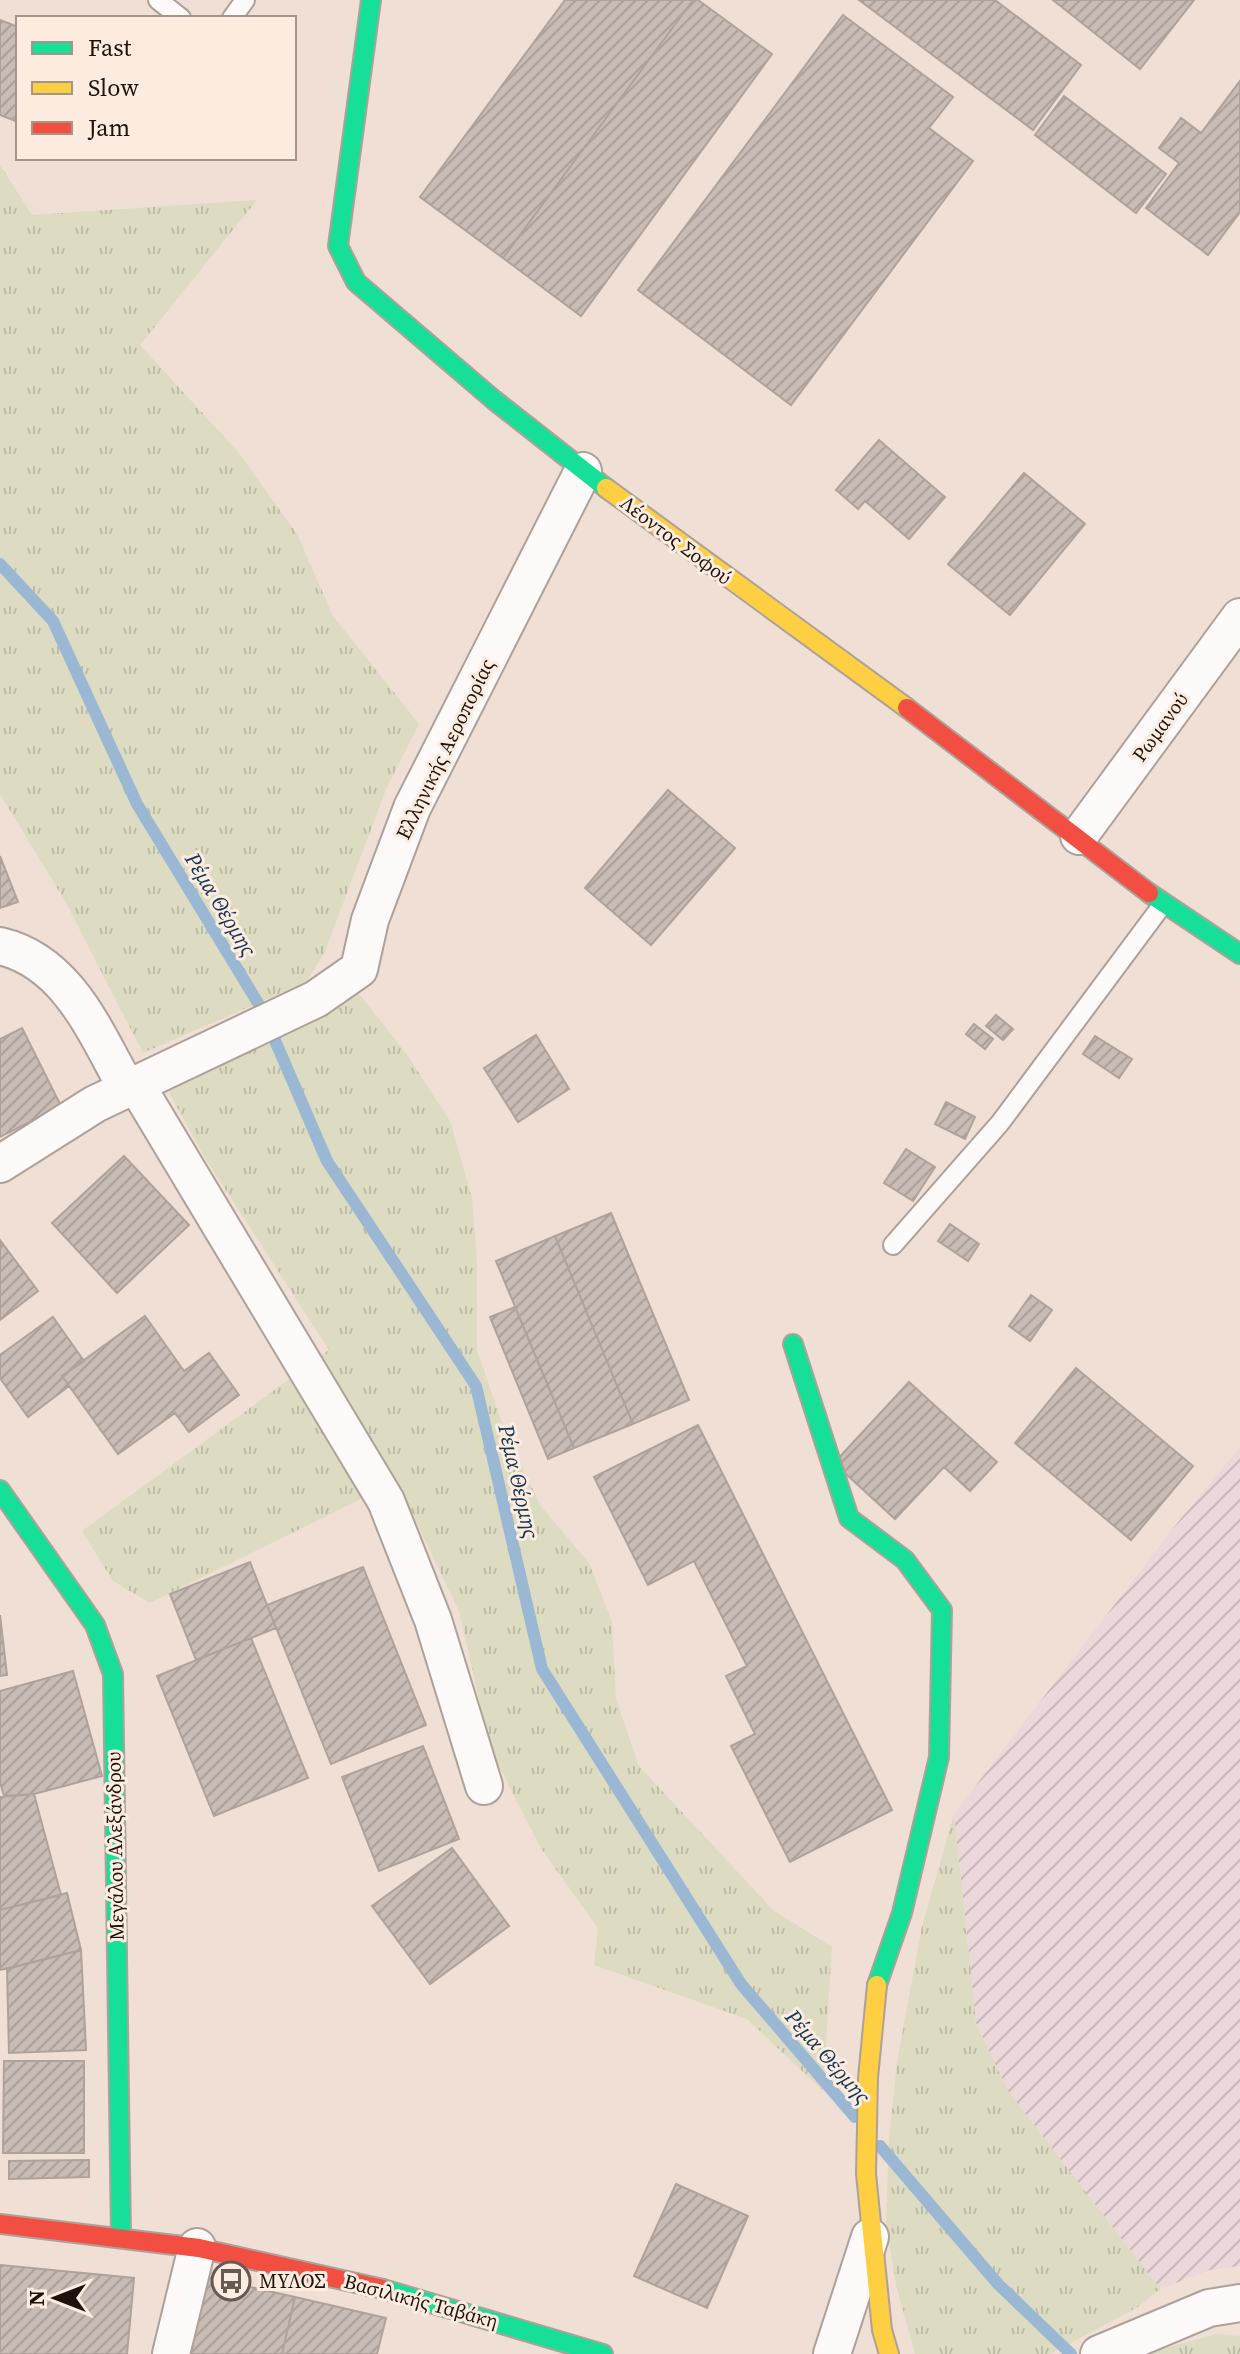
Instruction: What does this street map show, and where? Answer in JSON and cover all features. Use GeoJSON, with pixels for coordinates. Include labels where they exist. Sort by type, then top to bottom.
{"type":"FeatureCollection","features":[{"type":"Feature","properties":{"kind":"street","name":"Λέοντος Σοφού"},"geometry":{"type":"LineString","coordinates":[[371,0],[338,246],[356,282],[583,471],[1079,836],[1163,904],[1240,954]]}},
{"type":"Feature","properties":{"kind":"street","name":"Ελληνικής Αεροπορίας"},"geometry":{"type":"LineString","coordinates":[[0,1164],[131,1085],[316,999],[359,969],[370,920],[412,808],[583,471]]}},
{"type":"Feature","properties":{"kind":"street","name":"Ρωμανού"},"geometry":{"type":"LineString","coordinates":[[1079,836],[1240,617]]}},
{"type":"Feature","properties":{"kind":"street"},"geometry":{"type":"LineString","coordinates":[[0,946],[24,954],[53,972],[84,1011],[386,1501],[433,1620],[484,1786]]}},
{"type":"Feature","properties":{"kind":"street"},"geometry":{"type":"LineString","coordinates":[[793,1344],[849,1518],[905,1560],[942,1610],[943,1697],[939,1757],[902,1913],[875,1991],[868,2078],[866,2174],[882,2330],[889,2354]]}},
{"type":"Feature","properties":{"kind":"street","name":"Μεγάλου Αλεξάνδρου"},"geometry":{"type":"LineString","coordinates":[[0,1490],[95,1625],[113,1674],[121,2236]]}},
{"type":"Feature","properties":{"kind":"street","name":"Βασιλικής Ταβάκη"},"geometry":{"type":"LineString","coordinates":[[0,2224],[197,2247],[378,2288],[603,2354]]}},
{"type":"Feature","properties":{"kind":"street"},"geometry":{"type":"LineString","coordinates":[[832,2354],[873,2228]]}},
{"type":"Feature","properties":{"kind":"street"},"geometry":{"type":"LineString","coordinates":[[171,2354],[197,2247]]}},
{"type":"Feature","properties":{"kind":"street"},"geometry":{"type":"LineString","coordinates":[[1099,2354],[1224,2306]]}},
{"type":"Feature","properties":{"kind":"lane"},"geometry":{"type":"LineString","coordinates":[[158,0],[178,16]]}},
{"type":"Feature","properties":{"kind":"lane"},"geometry":{"type":"LineString","coordinates":[[893,1245],[1000,1123],[1163,904]]}},
{"type":"Feature","properties":{"kind":"shaded area"},"geometry":{"type":"Polygon","coordinates":[[[1240,1447],[1240,2266],[1210,2270],[1160,2289],[1008,2091],[976,2023],[954,1814],[1174,1527],[1240,1447]]]}},
{"type":"Feature","properties":{"kind":"green space"},"geometry":{"type":"Polygon","coordinates":[[[0,165],[32,215],[257,200],[140,345],[239,453],[297,534],[333,616],[419,724],[387,787],[324,954],[306,982],[143,1053],[65,901],[0,794],[0,165]]]}},
{"type":"Feature","properties":{"kind":"green space"},"geometry":{"type":"Polygon","coordinates":[[[356,990],[406,1053],[450,1121],[472,1198],[477,1261],[477,1351],[504,1428],[540,1505],[589,1563],[612,1622],[616,1699],[639,1766],[773,1910],[832,1947],[823,2091],[747,2019],[594,1965],[598,1928],[540,1847],[490,1748],[459,1611],[395,1478],[355,1502],[150,1603],[113,1581],[82,1531],[329,1350],[205,1158],[166,1087],[356,990]]]}},
{"type":"Feature","properties":{"kind":"green space"},"geometry":{"type":"Polygon","coordinates":[[[954,1814],[976,2023],[1008,2091],[1160,2289],[1138,2307],[1050,2354],[915,2354],[896,2285],[886,2221],[889,2139],[897,2062],[922,1926],[954,1814]]]}},
{"type":"Feature","properties":{"kind":"green space"},"geometry":{"type":"Polygon","coordinates":[[[1216,2334],[1240,2336],[1240,2354],[1144,2354],[1216,2334]]]}},
{"type":"Feature","properties":{"kind":"building"},"geometry":{"type":"Polygon","coordinates":[[[565,0],[693,0],[503,258],[420,197],[565,0]]]}},
{"type":"Feature","properties":{"kind":"building"},"geometry":{"type":"Polygon","coordinates":[[[693,0],[698,0],[772,54],[581,316],[503,258],[693,0]]]}},
{"type":"Feature","properties":{"kind":"building"},"geometry":{"type":"Polygon","coordinates":[[[859,0],[995,0],[1081,65],[1033,130],[859,0]]]}},
{"type":"Feature","properties":{"kind":"building"},"geometry":{"type":"Polygon","coordinates":[[[1053,0],[1194,0],[1140,69],[1053,0]]]}},
{"type":"Feature","properties":{"kind":"building"},"geometry":{"type":"Polygon","coordinates":[[[843,15],[953,97],[929,128],[973,161],[791,405],[638,290],[843,15]]]}},
{"type":"Feature","properties":{"kind":"building"},"geometry":{"type":"Polygon","coordinates":[[[0,20],[16,26],[16,121],[0,115],[0,20]]]}},
{"type":"Feature","properties":{"kind":"building"},"geometry":{"type":"Polygon","coordinates":[[[1240,81],[1240,212],[1208,255],[1146,208],[1179,163],[1159,148],[1181,118],[1201,133],[1240,81]]]}},
{"type":"Feature","properties":{"kind":"building"},"geometry":{"type":"Polygon","coordinates":[[[1064,96],[1166,174],[1136,213],[1035,135],[1064,96]]]}},
{"type":"Feature","properties":{"kind":"building"},"geometry":{"type":"Polygon","coordinates":[[[879,440],[945,497],[909,539],[865,501],[858,509],[836,490],[879,440]]]}},
{"type":"Feature","properties":{"kind":"building"},"geometry":{"type":"Polygon","coordinates":[[[1024,473],[1085,524],[1010,615],[948,564],[1024,473]]]}},
{"type":"Feature","properties":{"kind":"building"},"geometry":{"type":"Polygon","coordinates":[[[668,790],[735,848],[651,945],[585,888],[668,790]]]}},
{"type":"Feature","properties":{"kind":"building"},"geometry":{"type":"Polygon","coordinates":[[[0,856],[18,902],[0,908],[0,856]]]}},
{"type":"Feature","properties":{"kind":"building"},"geometry":{"type":"Polygon","coordinates":[[[996,1015],[1013,1029],[1003,1040],[986,1026],[996,1015]]]}},
{"type":"Feature","properties":{"kind":"building"},"geometry":{"type":"Polygon","coordinates":[[[974,1024],[993,1039],[985,1049],[966,1034],[974,1024]]]}},
{"type":"Feature","properties":{"kind":"building"},"geometry":{"type":"Polygon","coordinates":[[[22,1028],[61,1106],[0,1137],[0,1039],[22,1028]]]}},
{"type":"Feature","properties":{"kind":"building"},"geometry":{"type":"Polygon","coordinates":[[[536,1035],[569,1089],[518,1122],[484,1068],[536,1035]]]}},
{"type":"Feature","properties":{"kind":"building"},"geometry":{"type":"Polygon","coordinates":[[[1095,1036],[1132,1059],[1119,1078],[1083,1054],[1095,1036]]]}},
{"type":"Feature","properties":{"kind":"building"},"geometry":{"type":"Polygon","coordinates":[[[946,1102],[975,1117],[965,1139],[935,1124],[946,1102]]]}},
{"type":"Feature","properties":{"kind":"building"},"geometry":{"type":"Polygon","coordinates":[[[906,1149],[935,1167],[913,1201],[884,1183],[906,1149]]]}},
{"type":"Feature","properties":{"kind":"building"},"geometry":{"type":"Polygon","coordinates":[[[124,1156],[189,1225],[117,1293],[52,1223],[124,1156]]]}},
{"type":"Feature","properties":{"kind":"building"},"geometry":{"type":"Polygon","coordinates":[[[611,1213],[689,1400],[633,1424],[555,1236],[611,1213]]]}},
{"type":"Feature","properties":{"kind":"building"},"geometry":{"type":"Polygon","coordinates":[[[950,1224],[979,1244],[968,1261],[938,1241],[950,1224]]]}},
{"type":"Feature","properties":{"kind":"building"},"geometry":{"type":"Polygon","coordinates":[[[555,1236],[633,1424],[574,1448],[496,1261],[555,1236]]]}},
{"type":"Feature","properties":{"kind":"building"},"geometry":{"type":"Polygon","coordinates":[[[0,1240],[38,1291],[0,1320],[0,1240]]]}},
{"type":"Feature","properties":{"kind":"building"},"geometry":{"type":"Polygon","coordinates":[[[1031,1295],[1052,1310],[1030,1341],[1009,1326],[1031,1295]]]}},
{"type":"Feature","properties":{"kind":"building"},"geometry":{"type":"Polygon","coordinates":[[[515,1307],[574,1448],[548,1459],[490,1317],[515,1307]]]}},
{"type":"Feature","properties":{"kind":"building"},"geometry":{"type":"Polygon","coordinates":[[[145,1316],[184,1371],[209,1353],[239,1395],[189,1432],[175,1413],[118,1454],[62,1376],[145,1316]]]}},
{"type":"Feature","properties":{"kind":"building"},"geometry":{"type":"Polygon","coordinates":[[[53,1317],[84,1361],[62,1376],[69,1386],[28,1417],[0,1378],[0,1355],[53,1317]]]}},
{"type":"Feature","properties":{"kind":"building"},"geometry":{"type":"Polygon","coordinates":[[[1076,1368],[1193,1466],[1131,1540],[1015,1443],[1076,1368]]]}},
{"type":"Feature","properties":{"kind":"building"},"geometry":{"type":"Polygon","coordinates":[[[909,1382],[997,1462],[970,1491],[944,1467],[895,1519],[834,1463],[909,1382]]]}},
{"type":"Feature","properties":{"kind":"building"},"geometry":{"type":"Polygon","coordinates":[[[698,1425],[892,1810],[790,1862],[731,1746],[755,1734],[726,1676],[747,1666],[694,1561],[648,1585],[594,1477],[698,1425]]]}},
{"type":"Feature","properties":{"kind":"building"},"geometry":{"type":"Polygon","coordinates":[[[250,1562],[276,1628],[196,1660],[170,1594],[250,1562]]]}},
{"type":"Feature","properties":{"kind":"building"},"geometry":{"type":"Polygon","coordinates":[[[363,1567],[426,1725],[331,1764],[267,1605],[363,1567]]]}},
{"type":"Feature","properties":{"kind":"building"},"geometry":{"type":"Polygon","coordinates":[[[0,1615],[7,1675],[0,1676],[0,1615]]]}},
{"type":"Feature","properties":{"kind":"building"},"geometry":{"type":"Polygon","coordinates":[[[251,1638],[308,1778],[214,1816],[157,1676],[251,1638]]]}},
{"type":"Feature","properties":{"kind":"building"},"geometry":{"type":"Polygon","coordinates":[[[73,1671],[102,1776],[34,1794],[4,1796],[0,1782],[0,1691],[73,1671]]]}},
{"type":"Feature","properties":{"kind":"building"},"geometry":{"type":"Polygon","coordinates":[[[423,1746],[459,1839],[379,1871],[342,1777],[423,1746]]]}},
{"type":"Feature","properties":{"kind":"building"},"geometry":{"type":"Polygon","coordinates":[[[34,1794],[61,1895],[0,1910],[0,1797],[34,1794]]]}},
{"type":"Feature","properties":{"kind":"building"},"geometry":{"type":"Polygon","coordinates":[[[452,1848],[509,1926],[430,1984],[372,1906],[452,1848]]]}},
{"type":"Feature","properties":{"kind":"building"},"geometry":{"type":"Polygon","coordinates":[[[67,1893],[81,1950],[0,1970],[0,1910],[67,1893]]]}},
{"type":"Feature","properties":{"kind":"building"},"geometry":{"type":"Polygon","coordinates":[[[81,1950],[86,2050],[9,2053],[7,1969],[81,1950]]]}},
{"type":"Feature","properties":{"kind":"building"},"geometry":{"type":"Polygon","coordinates":[[[4,2061],[84,2061],[84,2153],[3,2153],[4,2061]]]}},
{"type":"Feature","properties":{"kind":"building"},"geometry":{"type":"Polygon","coordinates":[[[89,2160],[89,2177],[9,2179],[9,2161],[89,2160]]]}},
{"type":"Feature","properties":{"kind":"building"},"geometry":{"type":"Polygon","coordinates":[[[676,2184],[748,2216],[707,2308],[634,2276],[676,2184]]]}},
{"type":"Feature","properties":{"kind":"building"},"geometry":{"type":"Polygon","coordinates":[[[0,2265],[134,2278],[127,2354],[0,2354],[0,2265]]]}},
{"type":"Feature","properties":{"kind":"building"},"geometry":{"type":"Polygon","coordinates":[[[205,2277],[295,2297],[282,2354],[187,2354],[205,2277]]]}},
{"type":"Feature","properties":{"kind":"building"},"geometry":{"type":"Polygon","coordinates":[[[295,2297],[386,2318],[377,2354],[282,2354],[295,2297]]]}},
{"type":"Feature","properties":{"kind":"waterway","name":"Ρέμα Θέρμης"},"geometry":{"type":"LineString","coordinates":[[0,564],[53,621],[137,804],[261,1008],[327,1161],[476,1386],[542,1669],[741,1984],[855,2117]]}},
{"type":"Feature","properties":{"kind":"waterway","name":"Ρέμα Θέρμης"},"geometry":{"type":"LineString","coordinates":[[880,2146],[998,2284],[1071,2354]]}},
{"type":"Feature","properties":{"kind":"traffic: fast"},"geometry":{"type":"LineString","coordinates":[[371,0],[338,246],[356,282],[494,400],[606,488]]}},
{"type":"Feature","properties":{"kind":"traffic: fast"},"geometry":{"type":"LineString","coordinates":[[1149,893],[1240,954]]}},
{"type":"Feature","properties":{"kind":"traffic: fast"},"geometry":{"type":"LineString","coordinates":[[793,1344],[849,1518],[905,1560],[942,1610],[939,1757],[902,1913],[877,1985]]}},
{"type":"Feature","properties":{"kind":"traffic: fast"},"geometry":{"type":"LineString","coordinates":[[0,1490],[95,1625],[113,1674],[121,2236]]}},
{"type":"Feature","properties":{"kind":"traffic: fast"},"geometry":{"type":"LineString","coordinates":[[383,2289],[603,2354]]}},
{"type":"Feature","properties":{"kind":"traffic: slow"},"geometry":{"type":"LineString","coordinates":[[606,488],[907,708]]}},
{"type":"Feature","properties":{"kind":"traffic: slow"},"geometry":{"type":"LineString","coordinates":[[877,1985],[868,2078],[866,2174],[882,2330],[889,2354]]}},
{"type":"Feature","properties":{"kind":"traffic: jam"},"geometry":{"type":"LineString","coordinates":[[907,708],[1149,893]]}},
{"type":"Feature","properties":{"kind":"traffic: jam"},"geometry":{"type":"LineString","coordinates":[[0,2224],[199,2248],[383,2289]]}},
{"type":"Feature","properties":{"kind":"place","name":"ΜΥΛΟΣ"},"geometry":{"type":"Point","coordinates":[231,2281]}}]}
